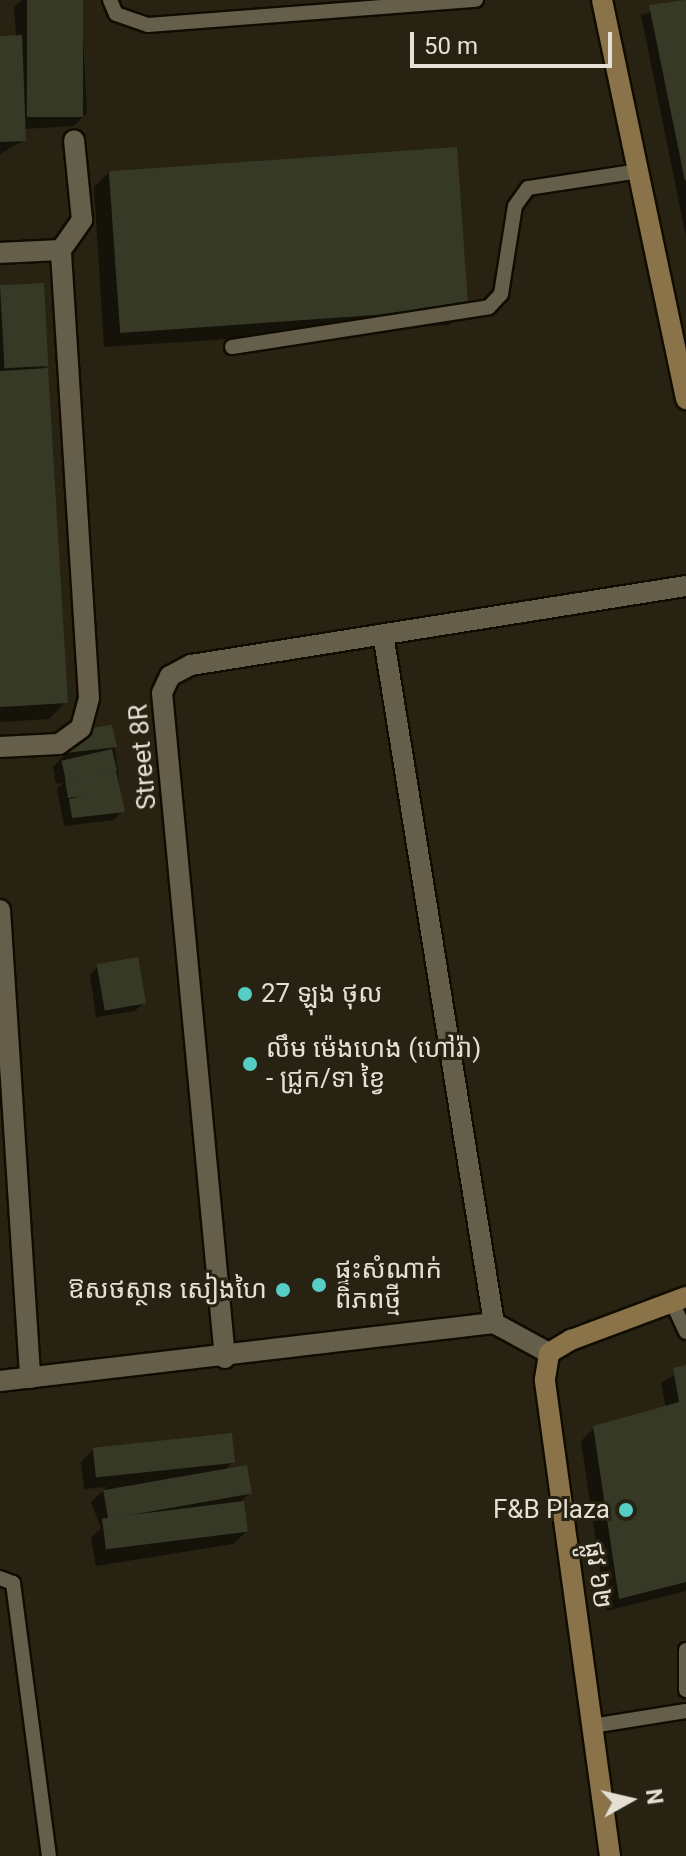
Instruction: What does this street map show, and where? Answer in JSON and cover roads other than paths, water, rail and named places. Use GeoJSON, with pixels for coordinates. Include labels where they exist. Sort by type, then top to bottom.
{"type":"FeatureCollection","features":[{"type":"Feature","properties":{"kind":"street"},"geometry":{"type":"LineString","coordinates":[[602,0],[680,340],[686,399]]}},
{"type":"Feature","properties":{"kind":"street"},"geometry":{"type":"LineString","coordinates":[[0,747],[59,744],[81,728],[89,698],[61,250],[82,220],[74,140]]}},
{"type":"Feature","properties":{"kind":"street"},"geometry":{"type":"LineString","coordinates":[[0,253],[61,250]]}},
{"type":"Feature","properties":{"kind":"street","name":"Street 8R"},"geometry":{"type":"LineString","coordinates":[[225,1358],[162,693],[170,676],[191,665],[384,640],[686,586]]}},
{"type":"Feature","properties":{"kind":"street"},"geometry":{"type":"LineString","coordinates":[[384,640],[494,1323]]}},
{"type":"Feature","properties":{"kind":"street"},"geometry":{"type":"LineString","coordinates":[[0,910],[30,1378]]}},
{"type":"Feature","properties":{"kind":"street"},"geometry":{"type":"LineString","coordinates":[[0,1381],[225,1358],[494,1323],[549,1353],[679,1299]]}},
{"type":"Feature","properties":{"kind":"street","name":"ផ្លូវ ៦២"},"geometry":{"type":"LineString","coordinates":[[549,1353],[545,1379],[610,1856]]}},
{"type":"Feature","properties":{"kind":"lane"},"geometry":{"type":"LineString","coordinates":[[110,0],[116,14],[148,25],[476,0]]}},
{"type":"Feature","properties":{"kind":"lane"},"geometry":{"type":"LineString","coordinates":[[232,347],[489,307],[501,294],[515,206],[528,188],[639,171]]}},
{"type":"Feature","properties":{"kind":"lane"},"geometry":{"type":"LineString","coordinates":[[679,1299],[686,1332]]}},
{"type":"Feature","properties":{"kind":"lane"},"geometry":{"type":"LineString","coordinates":[[0,1578],[13,1583],[49,1856]]}},
{"type":"Feature","properties":{"kind":"lane"},"geometry":{"type":"LineString","coordinates":[[686,1650],[686,1690]]}},
{"type":"Feature","properties":{"kind":"lane"},"geometry":{"type":"LineString","coordinates":[[592,1726],[686,1711]]}},
{"type":"Feature","properties":{"kind":"place","name":"27 ឡុង ថុល"},"geometry":{"type":"Point","coordinates":[245,994]}},
{"type":"Feature","properties":{"kind":"place","name":"លឹម ម៉េងហេង (ហៅរ៉ា) - ជ្រូក/ទា ខ្វៃ"},"geometry":{"type":"Point","coordinates":[250,1064]}},
{"type":"Feature","properties":{"kind":"place","name":"ផ្ទះសំណាក់ ពិភពថ្មី"},"geometry":{"type":"Point","coordinates":[319,1285]}},
{"type":"Feature","properties":{"kind":"place","name":"ឱសថស្ថាន សៀងហៃ"},"geometry":{"type":"Point","coordinates":[283,1290]}},
{"type":"Feature","properties":{"kind":"place","name":"F&B Plaza"},"geometry":{"type":"Point","coordinates":[626,1510]}}]}
